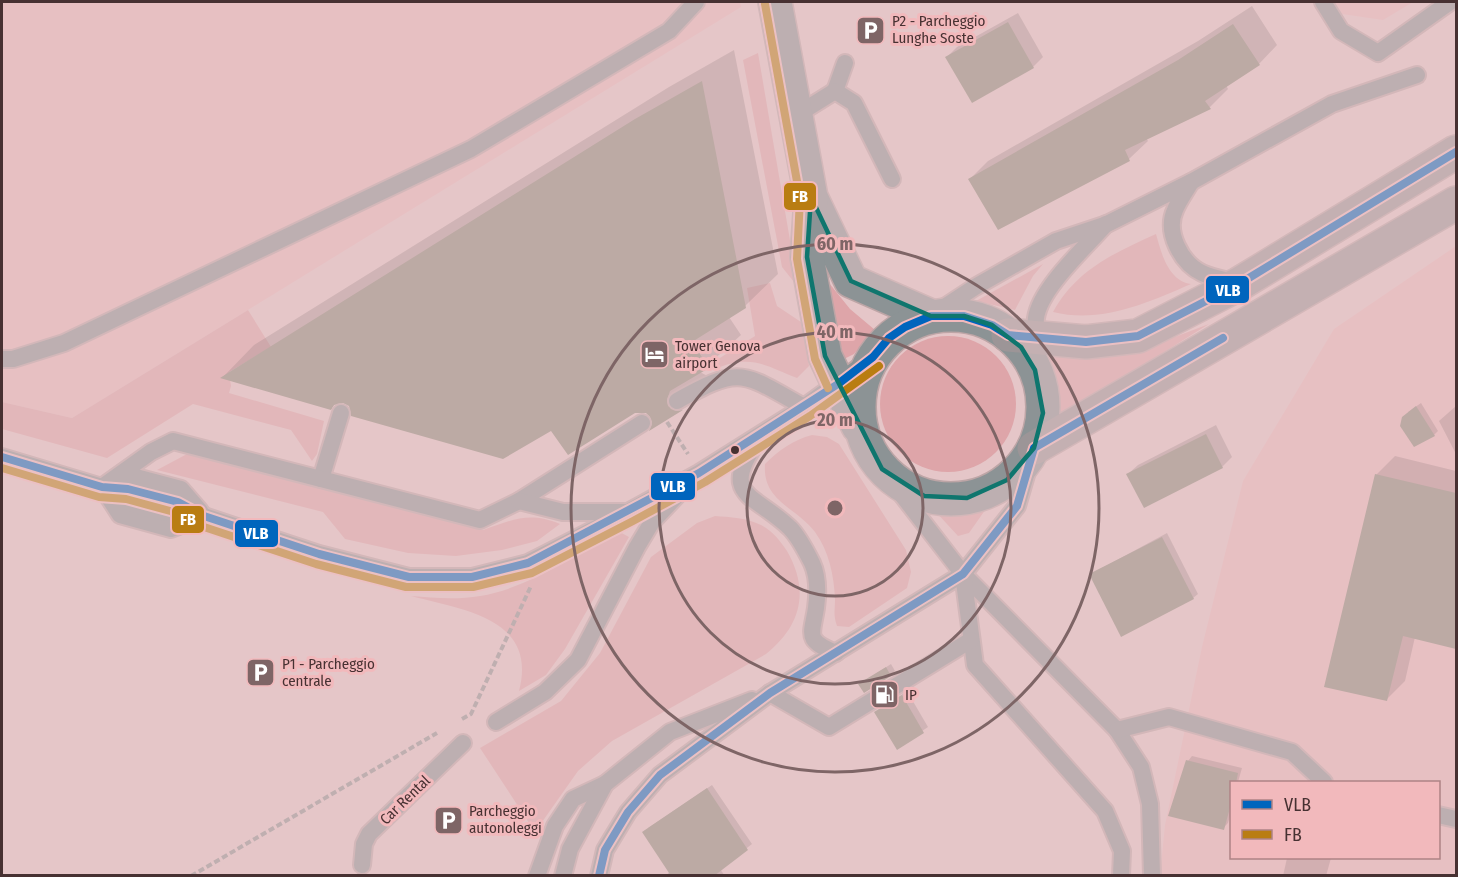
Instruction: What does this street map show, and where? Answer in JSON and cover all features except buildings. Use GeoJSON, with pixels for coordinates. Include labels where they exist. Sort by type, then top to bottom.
{"type":"FeatureCollection","features":[{"type":"Feature","properties":{"kind":"highway"},"geometry":{"type":"LineString","coordinates":[[1022,336],[1086,342],[1138,336],[1239,284],[1456,152]]}},
{"type":"Feature","properties":{"kind":"highway"},"geometry":{"type":"LineString","coordinates":[[1034,448],[1456,203]]}},
{"type":"Feature","properties":{"kind":"street"},"geometry":{"type":"LineString","coordinates":[[775,2],[811,197],[851,281],[931,316]]}},
{"type":"Feature","properties":{"kind":"street"},"geometry":{"type":"LineString","coordinates":[[811,197],[807,257],[825,357],[874,457],[904,487],[924,496],[946,499],[967,498],[988,492],[1007,480],[1022,466],[1034,448],[1043,413],[1041,387],[1035,370],[1021,347],[1022,336],[964,316],[931,316],[905,327],[889,338],[873,357],[862,379],[858,404],[874,457]]}},
{"type":"Feature","properties":{"kind":"lane"},"geometry":{"type":"LineString","coordinates":[[2,359],[13,359],[63,343],[471,149],[669,31],[696,2]]}},
{"type":"Feature","properties":{"kind":"lane"},"geometry":{"type":"LineString","coordinates":[[1323,2],[1341,31],[1378,53],[1450,2]]}},
{"type":"Feature","properties":{"kind":"lane"},"geometry":{"type":"LineString","coordinates":[[795,116],[835,91],[845,63]]}},
{"type":"Feature","properties":{"kind":"lane"},"geometry":{"type":"LineString","coordinates":[[931,316],[1056,241],[1107,224],[1191,182],[1332,104],[1417,75]]}},
{"type":"Feature","properties":{"kind":"lane"},"geometry":{"type":"LineString","coordinates":[[835,91],[854,103],[892,179]]}},
{"type":"Feature","properties":{"kind":"lane"},"geometry":{"type":"LineString","coordinates":[[1191,182],[1174,212],[1171,227],[1173,239],[1190,265],[1202,273],[1239,284]]}},
{"type":"Feature","properties":{"kind":"lane"},"geometry":{"type":"LineString","coordinates":[[1022,336],[1058,278],[1107,224]]}},
{"type":"Feature","properties":{"kind":"lane"},"geometry":{"type":"LineString","coordinates":[[2,457],[102,487],[132,476],[182,489],[204,516],[319,554],[409,577],[472,577],[528,563],[628,512],[699,472],[804,407],[873,357]]}},
{"type":"Feature","properties":{"kind":"lane"},"geometry":{"type":"LineString","coordinates":[[677,400],[716,380],[731,376],[760,382],[804,407]]}},
{"type":"Feature","properties":{"kind":"lane"},"geometry":{"type":"LineString","coordinates":[[321,479],[341,413]]}},
{"type":"Feature","properties":{"kind":"lane"},"geometry":{"type":"LineString","coordinates":[[102,487],[151,452],[173,441],[480,520],[519,501],[642,423]]}},
{"type":"Feature","properties":{"kind":"lane"},"geometry":{"type":"LineString","coordinates":[[764,431],[741,468],[742,487],[755,503],[791,529],[806,550],[815,570],[818,588],[816,609],[810,626],[812,638],[821,647],[836,653]]}},
{"type":"Feature","properties":{"kind":"lane"},"geometry":{"type":"LineString","coordinates":[[599,876],[605,850],[628,812],[660,775],[770,693],[963,574],[1017,506],[1034,448]]}},
{"type":"Feature","properties":{"kind":"lane"},"geometry":{"type":"LineString","coordinates":[[874,457],[963,574],[1117,730],[1141,767],[1150,804],[1152,876]]}},
{"type":"Feature","properties":{"kind":"lane"},"geometry":{"type":"LineString","coordinates":[[496,722],[545,692],[578,660],[652,522],[699,472]]}},
{"type":"Feature","properties":{"kind":"lane"},"geometry":{"type":"LineString","coordinates":[[102,487],[120,515],[137,520],[171,529],[204,516]]}},
{"type":"Feature","properties":{"kind":"lane"},"geometry":{"type":"LineString","coordinates":[[519,501],[563,512],[628,512]]}},
{"type":"Feature","properties":{"kind":"lane"},"geometry":{"type":"LineString","coordinates":[[963,574],[975,666],[1105,811],[1122,851],[1121,876]]}},
{"type":"Feature","properties":{"kind":"lane"},"geometry":{"type":"LineString","coordinates":[[770,693],[829,727],[971,640]]}},
{"type":"Feature","properties":{"kind":"lane"},"geometry":{"type":"LineString","coordinates":[[537,876],[555,826],[573,799],[605,783],[670,732],[770,693]]}},
{"type":"Feature","properties":{"kind":"lane"},"geometry":{"type":"LineString","coordinates":[[1117,730],[1169,717],[1292,752],[1322,781]]}},
{"type":"Feature","properties":{"kind":"lane","name":"Car Rental"},"geometry":{"type":"LineString","coordinates":[[362,865],[364,844],[369,834],[463,743]]}},
{"type":"Feature","properties":{"kind":"lane"},"geometry":{"type":"LineString","coordinates":[[563,876],[570,849],[605,783]]}},
{"type":"Feature","properties":{"kind":"lane"},"geometry":{"type":"LineString","coordinates":[[1440,815],[1456,819]]}},
{"type":"Feature","properties":{"kind":"path"},"geometry":{"type":"LineString","coordinates":[[666,421],[681,444]]}},
{"type":"Feature","properties":{"kind":"path"},"geometry":{"type":"LineString","coordinates":[[461,720],[471,714],[483,692],[532,585],[530,576]]}},
{"type":"Feature","properties":{"kind":"path"},"geometry":{"type":"LineString","coordinates":[[191,876],[441,731]]}},
{"type":"Feature","properties":{"kind":"highlighted area"},"geometry":{"type":"Polygon","coordinates":[[[811,197],[851,281],[931,316],[964,316],[992,325],[1021,347],[1035,370],[1043,413],[1034,448],[1007,480],[967,498],[924,496],[882,469],[825,356],[807,257],[811,197]]]}},
{"type":"Feature","properties":{"kind":"shaded area"},"geometry":{"type":"Polygon","coordinates":[[[2,2],[740,2],[741,7],[72,418],[2,402],[2,2]]]}},
{"type":"Feature","properties":{"kind":"shaded area"},"geometry":{"type":"Polygon","coordinates":[[[1335,2],[1413,2],[1383,20],[1342,14],[1335,2]]]}},
{"type":"Feature","properties":{"kind":"shaded area"},"geometry":{"type":"Polygon","coordinates":[[[758,53],[798,287],[782,267],[743,60],[758,53]]]}},
{"type":"Feature","properties":{"kind":"shaded area"},"geometry":{"type":"Polygon","coordinates":[[[1156,234],[1163,257],[1171,272],[1183,282],[1191,284],[1124,310],[1088,315],[1053,312],[1073,285],[1097,264],[1156,234]]]}},
{"type":"Feature","properties":{"kind":"shaded area"},"geometry":{"type":"Polygon","coordinates":[[[1456,246],[1456,875],[1160,876],[1165,825],[1202,647],[1243,481],[1334,329],[1456,246]]]}},
{"type":"Feature","properties":{"kind":"shaded area"},"geometry":{"type":"Polygon","coordinates":[[[1043,264],[1033,276],[1015,310],[976,301],[1043,264]]]}},
{"type":"Feature","properties":{"kind":"shaded area"},"geometry":{"type":"Polygon","coordinates":[[[825,278],[850,309],[875,330],[854,354],[844,359],[825,278]]]}},
{"type":"Feature","properties":{"kind":"shaded area"},"geometry":{"type":"Polygon","coordinates":[[[770,283],[777,306],[804,324],[809,366],[797,378],[768,366],[751,362],[720,367],[715,361],[755,336],[747,288],[770,283]]]}},
{"type":"Feature","properties":{"kind":"shaded area"},"geometry":{"type":"Polygon","coordinates":[[[248,310],[271,347],[229,372],[231,386],[229,393],[324,421],[317,454],[312,461],[291,430],[193,404],[107,458],[2,429],[2,402],[72,418],[248,310]]]}},
{"type":"Feature","properties":{"kind":"shaded area"},"geometry":{"type":"Polygon","coordinates":[[[1209,324],[1060,417],[1046,355],[1089,355],[1151,346],[1209,324]]]}},
{"type":"Feature","properties":{"kind":"shaded area"},"geometry":{"type":"Polygon","coordinates":[[[948,336],[974,341],[986,347],[996,356],[1005,366],[1011,378],[1016,404],[1011,430],[1005,442],[996,452],[986,461],[974,467],[948,472],[922,467],[910,461],[900,452],[891,442],[885,430],[880,404],[885,378],[891,366],[900,356],[910,347],[922,341],[948,336]]]}},
{"type":"Feature","properties":{"kind":"shaded area"},"geometry":{"type":"Polygon","coordinates":[[[812,435],[827,437],[839,444],[906,550],[911,572],[907,588],[849,627],[837,626],[832,573],[820,539],[807,523],[774,495],[766,477],[765,464],[770,459],[792,443],[812,435]]]}},
{"type":"Feature","properties":{"kind":"shaded area"},"geometry":{"type":"Polygon","coordinates":[[[187,454],[483,530],[521,518],[539,518],[560,524],[537,541],[502,550],[456,556],[408,553],[345,539],[323,512],[157,470],[187,454]]]}},
{"type":"Feature","properties":{"kind":"shaded area"},"geometry":{"type":"Polygon","coordinates":[[[988,506],[969,533],[958,536],[935,511],[967,511],[988,506]]]}},
{"type":"Feature","properties":{"kind":"shaded area"},"geometry":{"type":"Polygon","coordinates":[[[715,516],[744,519],[756,523],[765,527],[779,540],[787,551],[798,580],[800,594],[794,620],[778,643],[766,654],[612,741],[578,771],[535,832],[480,748],[561,701],[600,653],[651,557],[697,523],[715,516]]]}},
{"type":"Feature","properties":{"kind":"shaded area"},"geometry":{"type":"Polygon","coordinates":[[[618,531],[629,537],[565,649],[546,675],[519,691],[522,667],[517,647],[507,633],[492,621],[473,613],[411,596],[463,598],[498,592],[551,570],[618,531]]]}},
{"type":"Feature","properties":{"kind":"transit line","name":"FB"},"geometry":{"type":"LineString","coordinates":[[765,4],[800,198],[797,259],[815,359],[828,388]]}},
{"type":"Feature","properties":{"kind":"transit line","name":"VLB"},"geometry":{"type":"LineString","coordinates":[[2,457],[102,487],[128,489],[178,502],[204,516],[319,554],[409,577],[472,577],[528,563],[699,473],[838,384],[873,357],[889,338],[905,327],[931,316],[964,316],[992,325],[1008,335],[1086,342],[1138,336],[1239,284],[1456,152]]}},
{"type":"Feature","properties":{"kind":"transit line","name":"VLB"},"geometry":{"type":"LineString","coordinates":[[599,876],[605,850],[628,812],[660,775],[770,693],[963,574],[1017,506],[1034,448],[1223,338]]}},
{"type":"Feature","properties":{"kind":"transit line","name":"FB"},"geometry":{"type":"LineString","coordinates":[[2,468],[99,497],[126,499],[174,512],[201,526],[316,564],[406,587],[473,587],[532,573],[705,482],[810,416],[879,366]]}},
{"type":"Feature","properties":{"kind":"place","name":"P2 - Parcheggio Lunghe Soste"},"geometry":{"type":"Point","coordinates":[871,30]}},
{"type":"Feature","properties":{"kind":"place","name":"Tower Genova airport"},"geometry":{"type":"Point","coordinates":[654,355]}},
{"type":"Feature","properties":{"kind":"place","name":"P1 - Parcheggio centrale"},"geometry":{"type":"Point","coordinates":[261,673]}},
{"type":"Feature","properties":{"kind":"place","name":"IP"},"geometry":{"type":"Point","coordinates":[884,695]}},
{"type":"Feature","properties":{"kind":"place","name":"Parcheggio autonoleggi"},"geometry":{"type":"Point","coordinates":[448,820]}}]}
